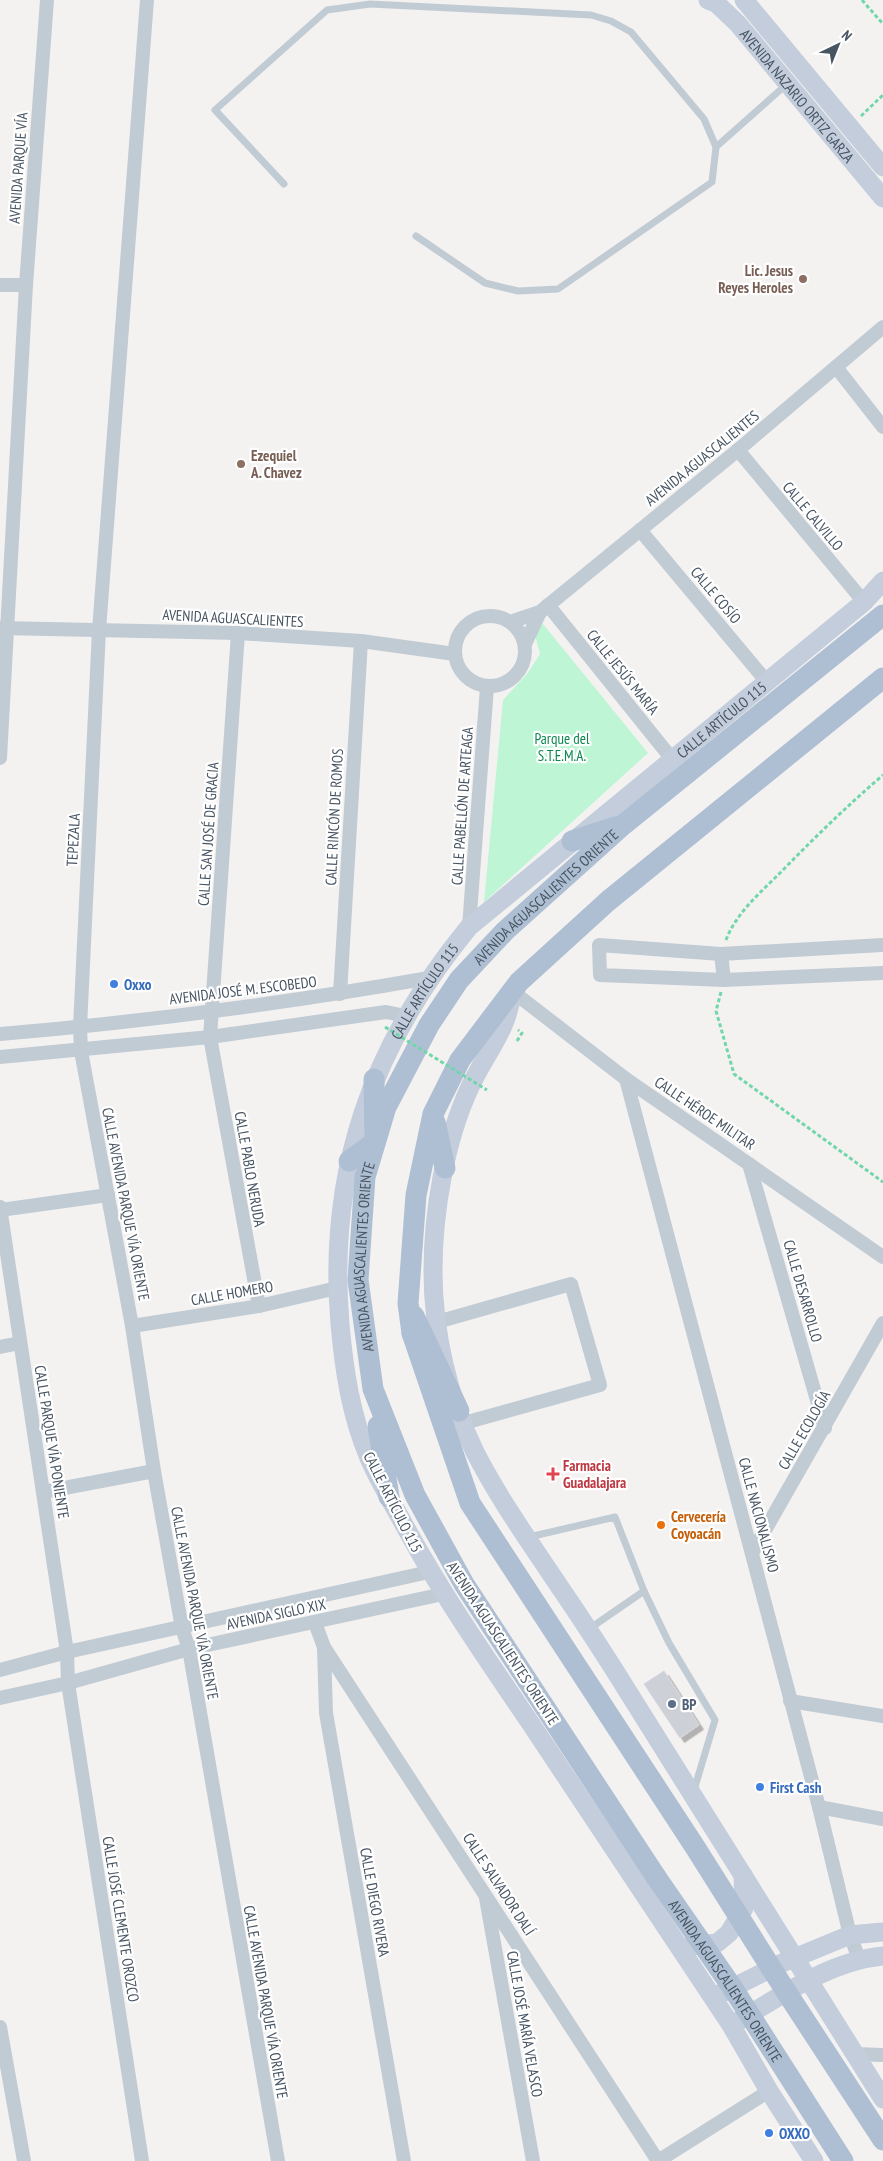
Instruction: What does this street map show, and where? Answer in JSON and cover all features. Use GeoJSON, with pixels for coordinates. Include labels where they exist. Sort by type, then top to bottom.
{"type":"FeatureCollection","features":[{"type":"Feature","properties":{"kind":"main road","name":"AVENIDA AGUASCALIENTES ORIENTE"},"geometry":{"type":"LineString","coordinates":[[843,2161],[732,1987],[656,1876],[464,1584],[415,1495],[372,1389],[358,1280],[365,1177],[386,1106],[429,1025],[459,980],[505,930],[623,825],[883,615]]}},
{"type":"Feature","properties":{"kind":"main road"},"geometry":{"type":"LineString","coordinates":[[883,678],[608,901],[512,991],[460,1060],[433,1114],[416,1196],[408,1303],[412,1333],[470,1503],[883,2140]]}},
{"type":"Feature","properties":{"kind":"main road"},"geometry":{"type":"LineString","coordinates":[[572,841],[623,825]]}},
{"type":"Feature","properties":{"kind":"main road"},"geometry":{"type":"LineString","coordinates":[[349,1161],[375,1142],[374,1079]]}},
{"type":"Feature","properties":{"kind":"main road"},"geometry":{"type":"LineString","coordinates":[[433,1114],[445,1168]]}},
{"type":"Feature","properties":{"kind":"main road"},"geometry":{"type":"LineString","coordinates":[[408,1303],[461,1417]]}},
{"type":"Feature","properties":{"kind":"main road"},"geometry":{"type":"LineString","coordinates":[[372,1389],[389,1497]]}},
{"type":"Feature","properties":{"kind":"street","name":"AVENIDA PARQUE VÍA"},"geometry":{"type":"LineString","coordinates":[[0,758],[4,628],[47,0]]}},
{"type":"Feature","properties":{"kind":"street"},"geometry":{"type":"LineString","coordinates":[[99,630],[147,0]]}},
{"type":"Feature","properties":{"kind":"street","name":"AVENIDA NAZARIO ORTIZ GARZA"},"geometry":{"type":"LineString","coordinates":[[708,0],[716,3],[738,24],[883,198]]}},
{"type":"Feature","properties":{"kind":"street","name":"AVENIDA NAZARIO ORTIZ GARZA"},"geometry":{"type":"LineString","coordinates":[[744,0],[883,167]]}},
{"type":"Feature","properties":{"kind":"street"},"geometry":{"type":"LineString","coordinates":[[0,285],[26,285]]}},
{"type":"Feature","properties":{"kind":"street","name":"AVENIDA AGUASCALIENTES"},"geometry":{"type":"LineString","coordinates":[[510,622],[544,609],[738,450],[883,327]]}},
{"type":"Feature","properties":{"kind":"street"},"geometry":{"type":"LineString","coordinates":[[836,367],[883,427]]}},
{"type":"Feature","properties":{"kind":"street","name":"CALLE CALVILLO"},"geometry":{"type":"LineString","coordinates":[[738,450],[864,602]]}},
{"type":"Feature","properties":{"kind":"street","name":"CALLE COSÍO"},"geometry":{"type":"LineString","coordinates":[[640,530],[767,682]]}},
{"type":"Feature","properties":{"kind":"street","name":"CALLE ARTÍCULO 115"},"geometry":{"type":"LineString","coordinates":[[429,1572],[368,1457],[354,1413],[343,1361],[337,1288],[343,1189],[362,1111],[374,1079],[406,1016],[429,978],[469,927],[864,602],[883,581]]}},
{"type":"Feature","properties":{"kind":"street","name":"AVENIDA AGUASCALIENTES"},"geometry":{"type":"LineString","coordinates":[[525,644],[544,609]]}},
{"type":"Feature","properties":{"kind":"street","name":"CALLE JESÚS MARÍA"},"geometry":{"type":"LineString","coordinates":[[544,609],[672,759]]}},
{"type":"Feature","properties":{"kind":"street"},"geometry":{"type":"LineString","coordinates":[[491,616],[510,622],[519,632],[525,644],[525,655],[517,675],[498,686],[488,687],[478,684],[462,672],[455,654],[459,635],[472,620],[491,616]]}},
{"type":"Feature","properties":{"kind":"street","name":"AVENIDA AGUASCALIENTES"},"geometry":{"type":"LineString","coordinates":[[4,628],[238,633],[361,641],[455,654]]}},
{"type":"Feature","properties":{"kind":"street","name":"TEPEZALA"},"geometry":{"type":"LineString","coordinates":[[81,1051],[80,1028],[99,630]]}},
{"type":"Feature","properties":{"kind":"street","name":"CALLE SAN JOSÉ DE GRACIA"},"geometry":{"type":"LineString","coordinates":[[210,1038],[238,633]]}},
{"type":"Feature","properties":{"kind":"street","name":"CALLE RINCÓN DE ROMOS"},"geometry":{"type":"LineString","coordinates":[[340,994],[361,641]]}},
{"type":"Feature","properties":{"kind":"street","name":"CALLE PABELLÓN DE ARTEAGA"},"geometry":{"type":"LineString","coordinates":[[469,927],[488,687]]}},
{"type":"Feature","properties":{"kind":"street"},"geometry":{"type":"LineString","coordinates":[[883,945],[721,954],[599,945],[600,975],[724,980],[883,973]]}},
{"type":"Feature","properties":{"kind":"street"},"geometry":{"type":"LineString","coordinates":[[721,954],[724,980]]}},
{"type":"Feature","properties":{"kind":"street","name":"AVENIDA JOSÉ M. ESCOBEDO"},"geometry":{"type":"LineString","coordinates":[[0,1034],[80,1028],[211,1011],[340,994],[429,978]]}},
{"type":"Feature","properties":{"kind":"street"},"geometry":{"type":"LineString","coordinates":[[512,991],[511,1008],[500,1035],[470,1086],[459,1116],[445,1168],[433,1254],[437,1322],[446,1367],[461,1417],[479,1458],[502,1500],[589,1629],[796,1957],[883,2099]]}},
{"type":"Feature","properties":{"kind":"street","name":"CALLE HÉROE MILITAR"},"geometry":{"type":"LineString","coordinates":[[512,991],[626,1080],[883,1257]]}},
{"type":"Feature","properties":{"kind":"street"},"geometry":{"type":"LineString","coordinates":[[0,1057],[210,1038],[386,1012],[406,1016]]}},
{"type":"Feature","properties":{"kind":"street","name":"CALLE PABLO NERUDA"},"geometry":{"type":"LineString","coordinates":[[210,1038],[259,1306]]}},
{"type":"Feature","properties":{"kind":"street","name":"CALLE AVENIDA PARQUE VÍA ORIENTE"},"geometry":{"type":"LineString","coordinates":[[81,1051],[132,1326],[154,1471],[182,1628],[188,1649],[278,2161]]}},
{"type":"Feature","properties":{"kind":"street","name":"CALLE NACIONALISMO"},"geometry":{"type":"LineString","coordinates":[[626,1080],[790,1701],[820,1806],[850,1935],[859,1959]]}},
{"type":"Feature","properties":{"kind":"street","name":"CALLE DESARROLLO"},"geometry":{"type":"LineString","coordinates":[[749,1164],[825,1428]]}},
{"type":"Feature","properties":{"kind":"street"},"geometry":{"type":"LineString","coordinates":[[0,1209],[108,1195]]}},
{"type":"Feature","properties":{"kind":"street","name":"CALLE PARQUE VÍA PONIENTE"},"geometry":{"type":"LineString","coordinates":[[0,1209],[67,1652],[68,1683]]}},
{"type":"Feature","properties":{"kind":"street"},"geometry":{"type":"LineString","coordinates":[[437,1322],[571,1284],[600,1385],[461,1417]]}},
{"type":"Feature","properties":{"kind":"street","name":"CALLE HOMERO"},"geometry":{"type":"LineString","coordinates":[[132,1326],[259,1306],[337,1288]]}},
{"type":"Feature","properties":{"kind":"street","name":"CALLE ECOLOGÍA"},"geometry":{"type":"LineString","coordinates":[[752,1552],[825,1428],[883,1323]]}},
{"type":"Feature","properties":{"kind":"street"},"geometry":{"type":"LineString","coordinates":[[0,1347],[20,1343]]}},
{"type":"Feature","properties":{"kind":"street"},"geometry":{"type":"LineString","coordinates":[[43,1492],[154,1471]]}},
{"type":"Feature","properties":{"kind":"street","name":"AVENIDA SIGLO XIX"},"geometry":{"type":"LineString","coordinates":[[0,1670],[67,1652],[429,1572]]}},
{"type":"Feature","properties":{"kind":"street","name":"AVENIDA AGUASCALIENTES ORIENTE"},"geometry":{"type":"LineString","coordinates":[[429,1572],[714,1998],[769,2091],[814,2161]]}},
{"type":"Feature","properties":{"kind":"street","name":"AVENIDA SIGLO XIX"},"geometry":{"type":"LineString","coordinates":[[0,1698],[68,1683],[188,1649],[443,1594]]}},
{"type":"Feature","properties":{"kind":"street","name":"CALLE SALVADOR DALÍ"},"geometry":{"type":"LineString","coordinates":[[315,1623],[324,1647],[485,1892],[658,2161]]}},
{"type":"Feature","properties":{"kind":"street","name":"CALLE DIEGO RIVERA"},"geometry":{"type":"LineString","coordinates":[[324,1647],[326,1713],[404,2161]]}},
{"type":"Feature","properties":{"kind":"street","name":"CALLE JOSÉ CLEMENTE OROZCO"},"geometry":{"type":"LineString","coordinates":[[68,1683],[142,2161]]}},
{"type":"Feature","properties":{"kind":"street"},"geometry":{"type":"LineString","coordinates":[[790,1701],[883,1716]]}},
{"type":"Feature","properties":{"kind":"street"},"geometry":{"type":"LineString","coordinates":[[820,1806],[883,1819]]}},
{"type":"Feature","properties":{"kind":"street"},"geometry":{"type":"LineString","coordinates":[[674,1938],[687,1947],[716,1942],[730,1933],[744,1908],[744,1875]]}},
{"type":"Feature","properties":{"kind":"street","name":"CALLE JOSÉ MARÍA VELASCO"},"geometry":{"type":"LineString","coordinates":[[485,1892],[532,2161]]}},
{"type":"Feature","properties":{"kind":"street"},"geometry":{"type":"LineString","coordinates":[[714,1998],[796,1957],[850,1935],[883,1932]]}},
{"type":"Feature","properties":{"kind":"street"},"geometry":{"type":"LineString","coordinates":[[731,2025],[810,1980],[859,1959],[883,1956]]}},
{"type":"Feature","properties":{"kind":"street"},"geometry":{"type":"LineString","coordinates":[[0,2028],[24,2161]]}},
{"type":"Feature","properties":{"kind":"street"},"geometry":{"type":"LineString","coordinates":[[854,2054],[883,2055]]}},
{"type":"Feature","properties":{"kind":"street"},"geometry":{"type":"LineString","coordinates":[[658,2161],[769,2091]]}},
{"type":"Feature","properties":{"kind":"lane"},"geometry":{"type":"LineString","coordinates":[[284,184],[215,110],[327,10],[370,4],[591,15],[611,21],[631,32],[692,104],[704,119],[716,147],[712,182],[558,289],[518,291],[485,283],[416,236]]}},
{"type":"Feature","properties":{"kind":"lane"},"geometry":{"type":"LineString","coordinates":[[716,147],[788,84]]}},
{"type":"Feature","properties":{"kind":"lane"},"geometry":{"type":"LineString","coordinates":[[527,1538],[615,1517],[644,1591],[669,1643],[715,1720],[693,1795]]}},
{"type":"Feature","properties":{"kind":"lane"},"geometry":{"type":"LineString","coordinates":[[589,1629],[644,1591]]}},
{"type":"Feature","properties":{"kind":"path"},"geometry":{"type":"LineString","coordinates":[[862,0],[883,24]]}},
{"type":"Feature","properties":{"kind":"path"},"geometry":{"type":"LineString","coordinates":[[850,127],[883,95]]}},
{"type":"Feature","properties":{"kind":"path"},"geometry":{"type":"LineString","coordinates":[[721,954],[730,931],[749,904],[843,810],[883,775]]}},
{"type":"Feature","properties":{"kind":"path"},"geometry":{"type":"LineString","coordinates":[[724,980],[716,1011],[734,1074],[883,1182]]}},
{"type":"Feature","properties":{"kind":"path"},"geometry":{"type":"LineString","coordinates":[[385,1027],[486,1090]]}},
{"type":"Feature","properties":{"kind":"green space","name":"Parque del S.T.E.M.A."},"geometry":{"type":"Polygon","coordinates":[[[543,624],[648,753],[484,902],[503,700],[527,674],[540,654],[534,631],[543,624]]]}},
{"type":"Feature","properties":{"kind":"building","name":"BP"},"geometry":{"type":"Polygon","coordinates":[[[664,1671],[699,1725],[680,1738],[644,1684],[664,1671]]]}},
{"type":"Feature","properties":{"kind":"place","name":"Lic. Jesus Reyes Heroles"},"geometry":{"type":"Point","coordinates":[803,279]}},
{"type":"Feature","properties":{"kind":"place","name":"Ezequiel A. Chavez"},"geometry":{"type":"Point","coordinates":[241,464]}},
{"type":"Feature","properties":{"kind":"place","name":"Oxxo"},"geometry":{"type":"Point","coordinates":[114,984]}},
{"type":"Feature","properties":{"kind":"place","name":"Farmacia Guadalajara"},"geometry":{"type":"Point","coordinates":[553,1474]}},
{"type":"Feature","properties":{"kind":"place","name":"Cervecería Coyoacán"},"geometry":{"type":"Point","coordinates":[661,1525]}},
{"type":"Feature","properties":{"kind":"place","name":"BP"},"geometry":{"type":"Point","coordinates":[672,1704]}},
{"type":"Feature","properties":{"kind":"place","name":"First Cash"},"geometry":{"type":"Point","coordinates":[760,1787]}},
{"type":"Feature","properties":{"kind":"place","name":"OXXO"},"geometry":{"type":"Point","coordinates":[769,2133]}}]}
